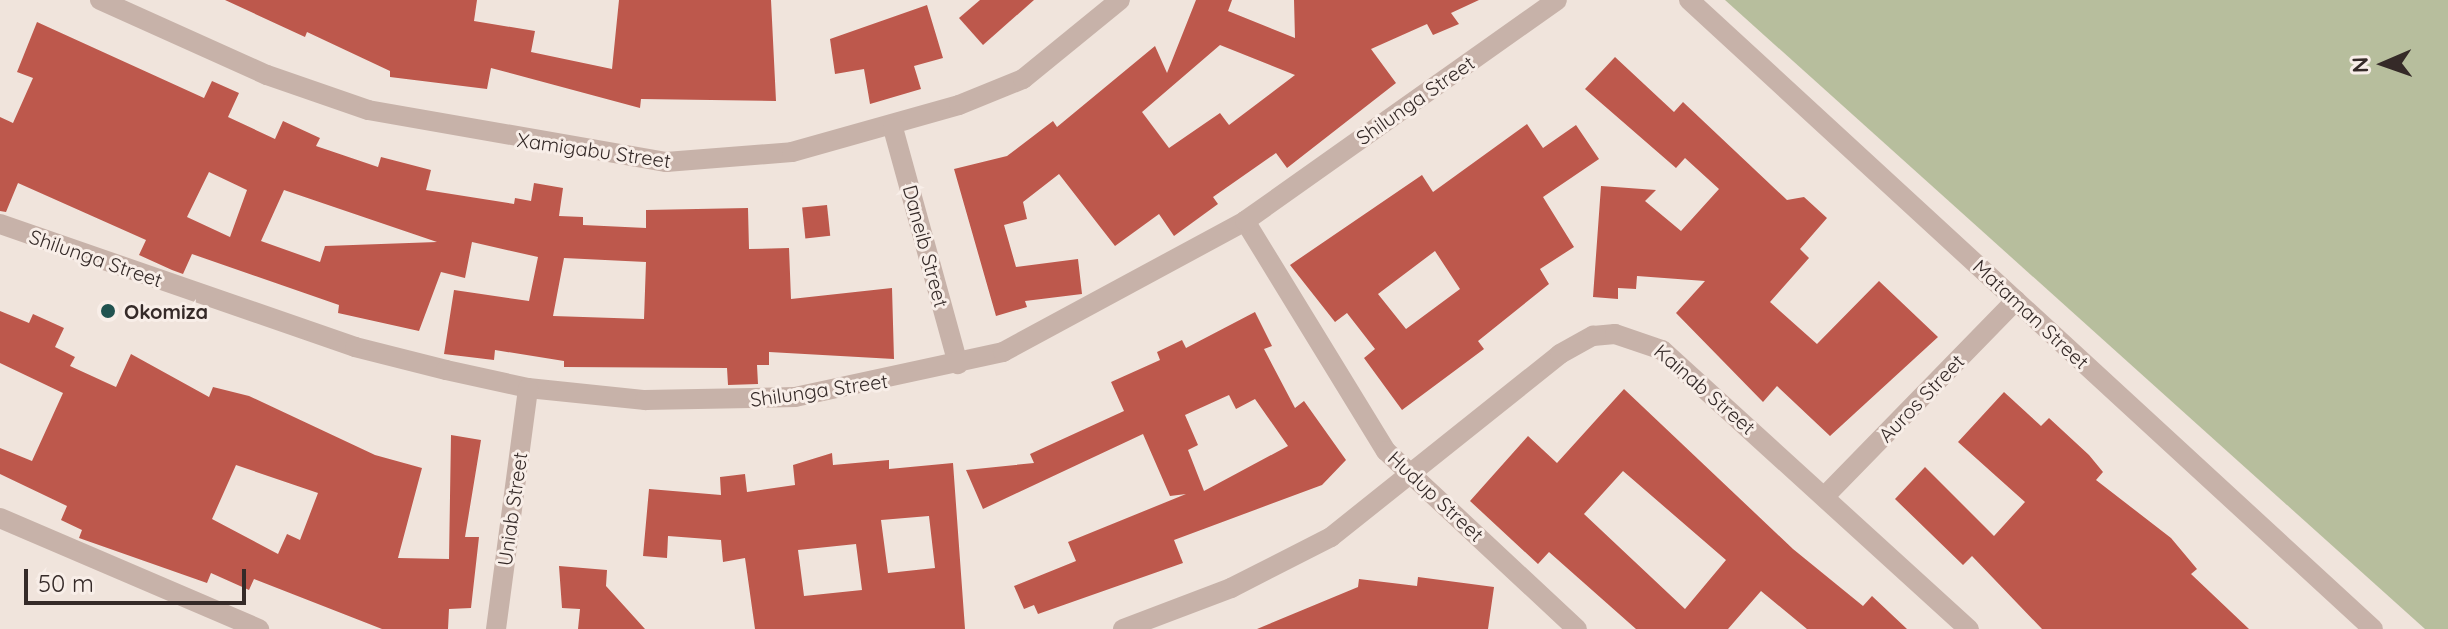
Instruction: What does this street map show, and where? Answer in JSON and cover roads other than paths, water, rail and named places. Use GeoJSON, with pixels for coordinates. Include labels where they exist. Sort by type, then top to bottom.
{"type":"FeatureCollection","features":[{"type":"Feature","properties":{"kind":"street","name":"Xamigabu Street"},"geometry":{"type":"LineString","coordinates":[[100,0],[330,99],[630,158],[756,157],[893,128],[1023,79],[1120,0]]}},
{"type":"Feature","properties":{"kind":"street","name":"Shilunga Street"},"geometry":{"type":"LineString","coordinates":[[0,224],[355,347],[528,388],[744,400],[888,382],[1003,352],[1245,221],[1557,0]]}},
{"type":"Feature","properties":{"kind":"street","name":"Mataman Street"},"geometry":{"type":"LineString","coordinates":[[1689,0],[2373,629]]}},
{"type":"Feature","properties":{"kind":"street","name":"Daneib Street"},"geometry":{"type":"LineString","coordinates":[[893,128],[958,364]]}},
{"type":"Feature","properties":{"kind":"street","name":"Hudup Street"},"geometry":{"type":"LineString","coordinates":[[1245,221],[1375,438],[1577,629]]}},
{"type":"Feature","properties":{"kind":"street","name":"Auros Street"},"geometry":{"type":"LineString","coordinates":[[1826,495],[2016,300]]}},
{"type":"Feature","properties":{"kind":"street","name":"Kainab Street"},"geometry":{"type":"LineString","coordinates":[[1123,629],[1271,569],[1331,537],[1416,474],[1577,342],[1631,335],[1662,350],[1826,495],[1969,629]]}},
{"type":"Feature","properties":{"kind":"street","name":"Uniab Street"},"geometry":{"type":"LineString","coordinates":[[496,629],[528,388]]}},
{"type":"Feature","properties":{"kind":"street"},"geometry":{"type":"LineString","coordinates":[[0,518],[259,629]]}},
{"type":"Feature","properties":{"kind":"place","name":"Okomiza"},"geometry":{"type":"Point","coordinates":[108,311]}}]}
